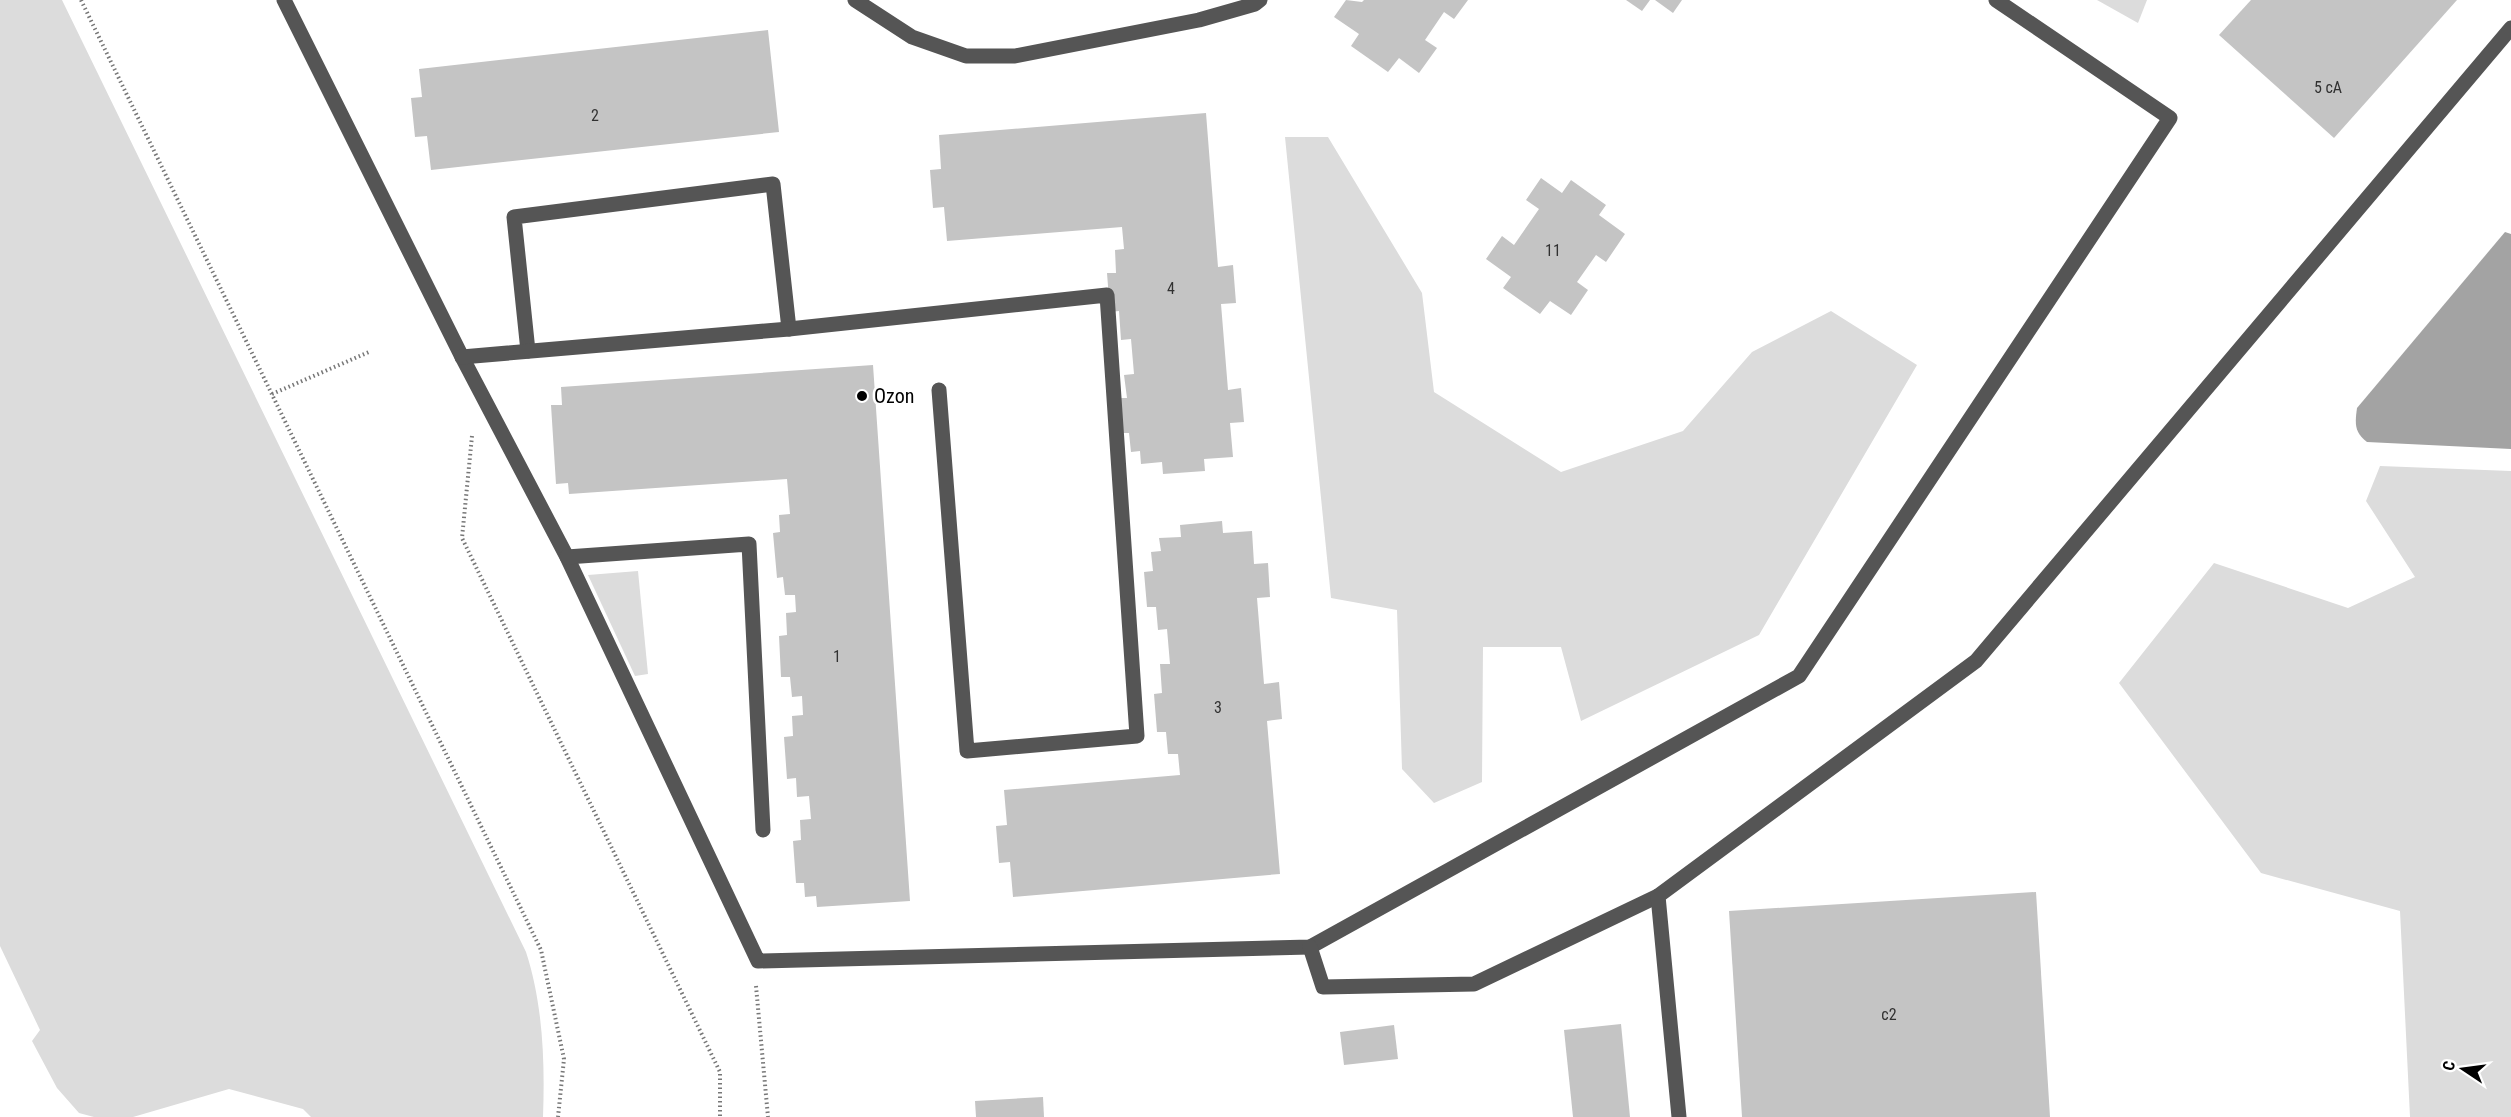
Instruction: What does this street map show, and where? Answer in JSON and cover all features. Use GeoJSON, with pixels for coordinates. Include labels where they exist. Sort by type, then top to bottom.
{"type":"FeatureCollection","features":[{"type":"Feature","properties":{"kind":"street"},"geometry":{"type":"LineString","coordinates":[[284,0],[462,357],[567,557],[758,962],[1310,947],[1799,676],[2170,118],[1996,0]]}},
{"type":"Feature","properties":{"kind":"street"},"geometry":{"type":"LineString","coordinates":[[855,0],[912,37],[966,56],[1015,56],[1085,43],[1199,20],[1255,4],[1260,0]]}},
{"type":"Feature","properties":{"kind":"street"},"geometry":{"type":"LineString","coordinates":[[1310,947],[1323,987],[1474,984],[1658,896],[1976,662],[2511,28]]}},
{"type":"Feature","properties":{"kind":"street"},"geometry":{"type":"LineString","coordinates":[[528,351],[514,217],[773,184],[789,329]]}},
{"type":"Feature","properties":{"kind":"street"},"geometry":{"type":"LineString","coordinates":[[462,357],[789,329],[1107,295],[1137,736],[967,751],[939,390]]}},
{"type":"Feature","properties":{"kind":"street"},"geometry":{"type":"LineString","coordinates":[[567,557],[748,544],[763,830]]}},
{"type":"Feature","properties":{"kind":"street"},"geometry":{"type":"LineString","coordinates":[[1658,896],[1678,1117]]}},
{"type":"Feature","properties":{"kind":"path"},"geometry":{"type":"LineString","coordinates":[[81,0],[541,950],[564,1059],[558,1117]]}},
{"type":"Feature","properties":{"kind":"path"},"geometry":{"type":"LineString","coordinates":[[272,394],[369,352]]}},
{"type":"Feature","properties":{"kind":"path"},"geometry":{"type":"LineString","coordinates":[[472,432],[462,538],[720,1072],[720,1117]]}},
{"type":"Feature","properties":{"kind":"path"},"geometry":{"type":"LineString","coordinates":[[756,989],[768,1117]]}},
{"type":"Feature","properties":{"kind":"shaded area"},"geometry":{"type":"Polygon","coordinates":[[[0,0],[62,0],[526,952],[536,992],[542,1033],[543,1117],[311,1117],[303,1109],[229,1089],[133,1117],[94,1117],[79,1113],[57,1088],[32,1041],[40,1030],[0,946],[0,0]]]}},
{"type":"Feature","properties":{"kind":"shaded area"},"geometry":{"type":"Polygon","coordinates":[[[2097,0],[2147,0],[2138,23],[2097,0]]]}},
{"type":"Feature","properties":{"kind":"shaded area"},"geometry":{"type":"Polygon","coordinates":[[[1285,137],[1328,137],[1422,293],[1434,392],[1561,472],[1683,431],[1752,352],[1831,311],[1917,365],[1759,635],[1581,721],[1561,647],[1483,647],[1482,782],[1434,803],[1402,769],[1397,610],[1331,598],[1285,137]]]}},
{"type":"Feature","properties":{"kind":"shaded area"},"geometry":{"type":"Polygon","coordinates":[[[2505,232],[2511,234],[2511,449],[2367,442],[2356,427],[2357,408],[2505,232]]]}},
{"type":"Feature","properties":{"kind":"shaded area"},"geometry":{"type":"Polygon","coordinates":[[[2380,466],[2511,471],[2511,1117],[2410,1117],[2400,911],[2261,873],[2119,683],[2214,563],[2348,608],[2415,577],[2366,501],[2380,466]]]}},
{"type":"Feature","properties":{"kind":"shaded area"},"geometry":{"type":"Polygon","coordinates":[[[638,571],[648,674],[635,676],[588,575],[638,571]]]}},
{"type":"Feature","properties":{"kind":"building"},"geometry":{"type":"Polygon","coordinates":[[[1346,0],[1362,2],[1364,0],[1468,0],[1454,19],[1444,12],[1425,40],[1437,48],[1419,73],[1399,58],[1388,72],[1351,46],[1359,34],[1334,17],[1346,0]]]}},
{"type":"Feature","properties":{"kind":"building"},"geometry":{"type":"Polygon","coordinates":[[[1626,0],[1650,0],[1642,11],[1626,0]]]}},
{"type":"Feature","properties":{"kind":"building"},"geometry":{"type":"Polygon","coordinates":[[[1655,0],[1682,0],[1673,13],[1655,0]]]}},
{"type":"Feature","properties":{"kind":"building"},"geometry":{"type":"Polygon","coordinates":[[[2251,0],[2457,0],[2334,138],[2219,35],[2251,0]]]}},
{"type":"Feature","properties":{"kind":"building"},"geometry":{"type":"Polygon","coordinates":[[[768,30],[779,132],[431,170],[427,136],[415,137],[411,98],[422,97],[419,69],[768,30]]]}},
{"type":"Feature","properties":{"kind":"building"},"geometry":{"type":"Polygon","coordinates":[[[1206,113],[1218,267],[1233,265],[1236,303],[1221,304],[1228,390],[1241,388],[1244,422],[1230,423],[1233,457],[1204,459],[1205,471],[1163,474],[1162,462],[1141,464],[1140,451],[1131,452],[1129,433],[1120,433],[1117,398],[1127,398],[1124,375],[1134,374],[1131,339],[1121,340],[1119,311],[1110,312],[1107,273],[1116,273],[1115,250],[1124,249],[1122,227],[947,241],[944,207],[933,208],[930,170],[941,169],[939,135],[1206,113]]]}},
{"type":"Feature","properties":{"kind":"building"},"geometry":{"type":"Polygon","coordinates":[[[1541,178],[1562,193],[1571,180],[1606,205],[1599,215],[1625,234],[1606,262],[1596,255],[1577,282],[1588,290],[1571,315],[1550,301],[1540,314],[1503,288],[1511,277],[1486,259],[1502,236],[1514,245],[1539,209],[1526,200],[1541,178]]]}},
{"type":"Feature","properties":{"kind":"building"},"geometry":{"type":"Polygon","coordinates":[[[873,365],[910,901],[817,907],[816,896],[805,897],[804,883],[796,883],[793,841],[801,840],[800,820],[811,819],[809,796],[797,797],[796,778],[787,779],[784,737],[793,736],[792,716],[803,715],[802,696],[792,697],[790,677],[781,677],[779,636],[787,635],[786,613],[796,612],[795,595],[785,595],[783,577],[777,578],[773,533],[780,532],[779,515],[790,514],[787,479],[569,494],[568,483],[556,484],[551,405],[562,405],[561,387],[873,365]]]}},
{"type":"Feature","properties":{"kind":"building"},"geometry":{"type":"Polygon","coordinates":[[[1222,521],[1223,533],[1252,531],[1254,564],[1268,563],[1270,597],[1257,598],[1264,684],[1279,682],[1282,719],[1267,721],[1280,874],[1013,897],[1010,862],[999,863],[996,826],[1007,825],[1004,790],[1180,775],[1178,754],[1168,754],[1166,732],[1157,732],[1154,694],[1162,693],[1160,664],[1170,664],[1167,629],[1158,630],[1156,607],[1147,607],[1144,572],[1153,571],[1151,552],[1161,551],[1159,538],[1181,537],[1180,525],[1222,521]]]}},
{"type":"Feature","properties":{"kind":"building"},"geometry":{"type":"Polygon","coordinates":[[[2036,892],[2050,1117],[1742,1117],[1729,911],[2036,892]]]}},
{"type":"Feature","properties":{"kind":"building"},"geometry":{"type":"Polygon","coordinates":[[[1621,1024],[1630,1117],[1573,1117],[1564,1030],[1621,1024]]]}},
{"type":"Feature","properties":{"kind":"building"},"geometry":{"type":"Polygon","coordinates":[[[1394,1025],[1398,1059],[1344,1065],[1340,1032],[1394,1025]]]}},
{"type":"Feature","properties":{"kind":"building"},"geometry":{"type":"Polygon","coordinates":[[[1043,1097],[1044,1117],[976,1117],[975,1101],[1043,1097]]]}},
{"type":"Feature","properties":{"kind":"place","name":"Ozon"},"geometry":{"type":"Point","coordinates":[862,396]}}]}
